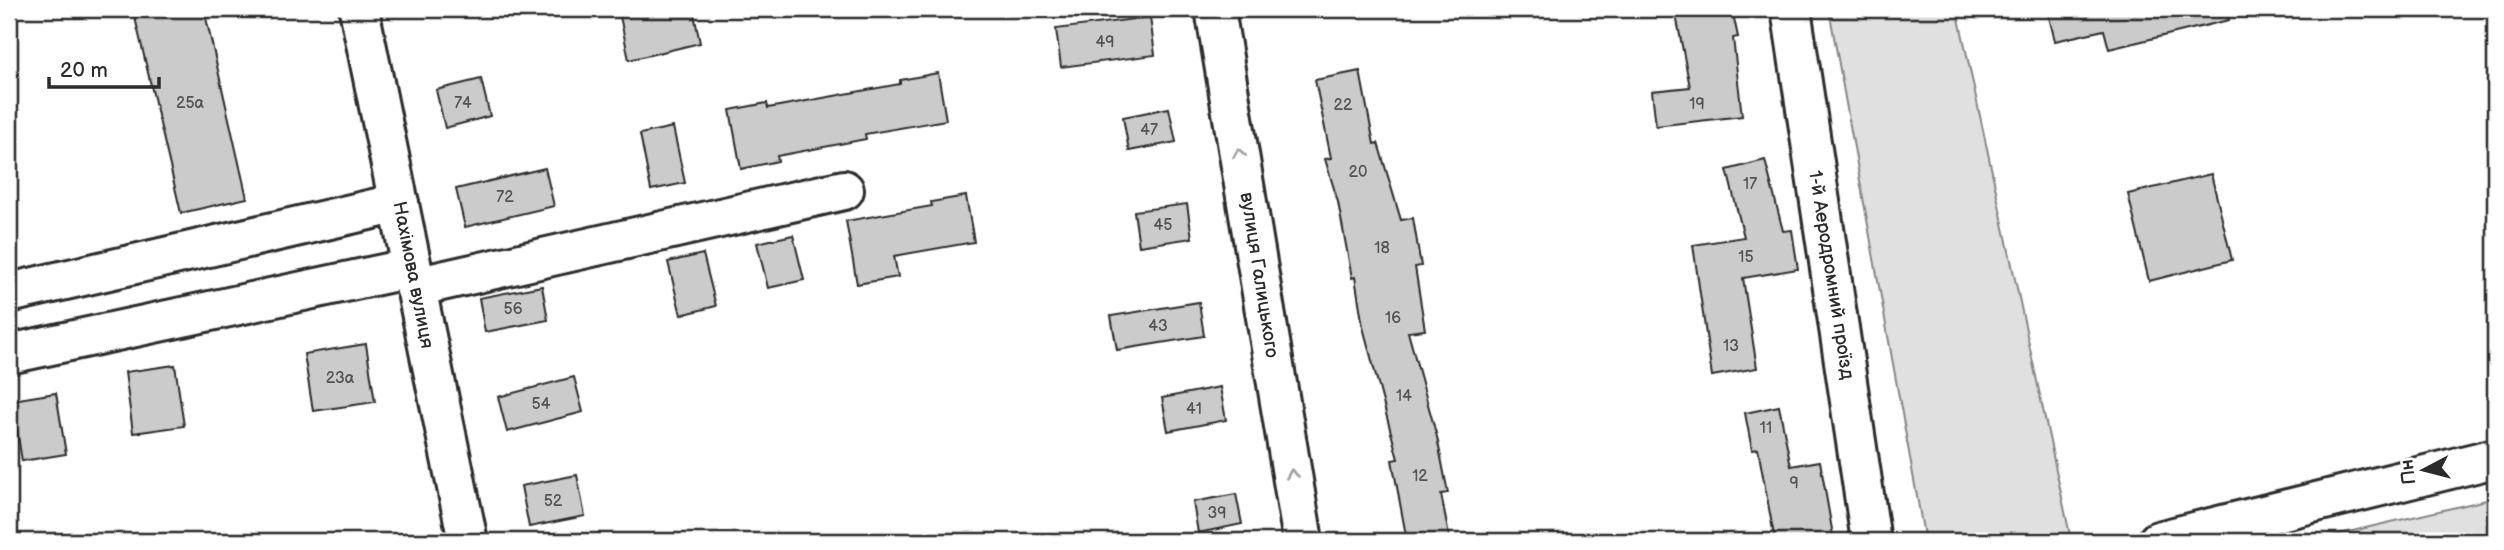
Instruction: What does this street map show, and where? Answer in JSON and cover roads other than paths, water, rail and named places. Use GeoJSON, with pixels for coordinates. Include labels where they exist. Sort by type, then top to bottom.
{"type":"FeatureCollection","features":[{"type":"Feature","properties":{"kind":"street","name":"Нахімова вулиця"},"geometry":{"type":"LineString","coordinates":[[359,9],[468,541]]}},
{"type":"Feature","properties":{"kind":"street","name":"вулиця Галицького"},"geometry":{"type":"LineString","coordinates":[[1215,9],[1303,541]]}},
{"type":"Feature","properties":{"kind":"street","name":"1-й Аеродромний проїзд"},"geometry":{"type":"LineString","coordinates":[[1791,9],[1871,541]]}},
{"type":"Feature","properties":{"kind":"street"},"geometry":{"type":"LineString","coordinates":[[9,354],[413,277],[844,190]]}},
{"type":"Feature","properties":{"kind":"street"},"geometry":{"type":"LineString","coordinates":[[9,293],[398,203]]}},
{"type":"Feature","properties":{"kind":"street"},"geometry":{"type":"LineString","coordinates":[[2158,541],[2495,458]]}}]}
